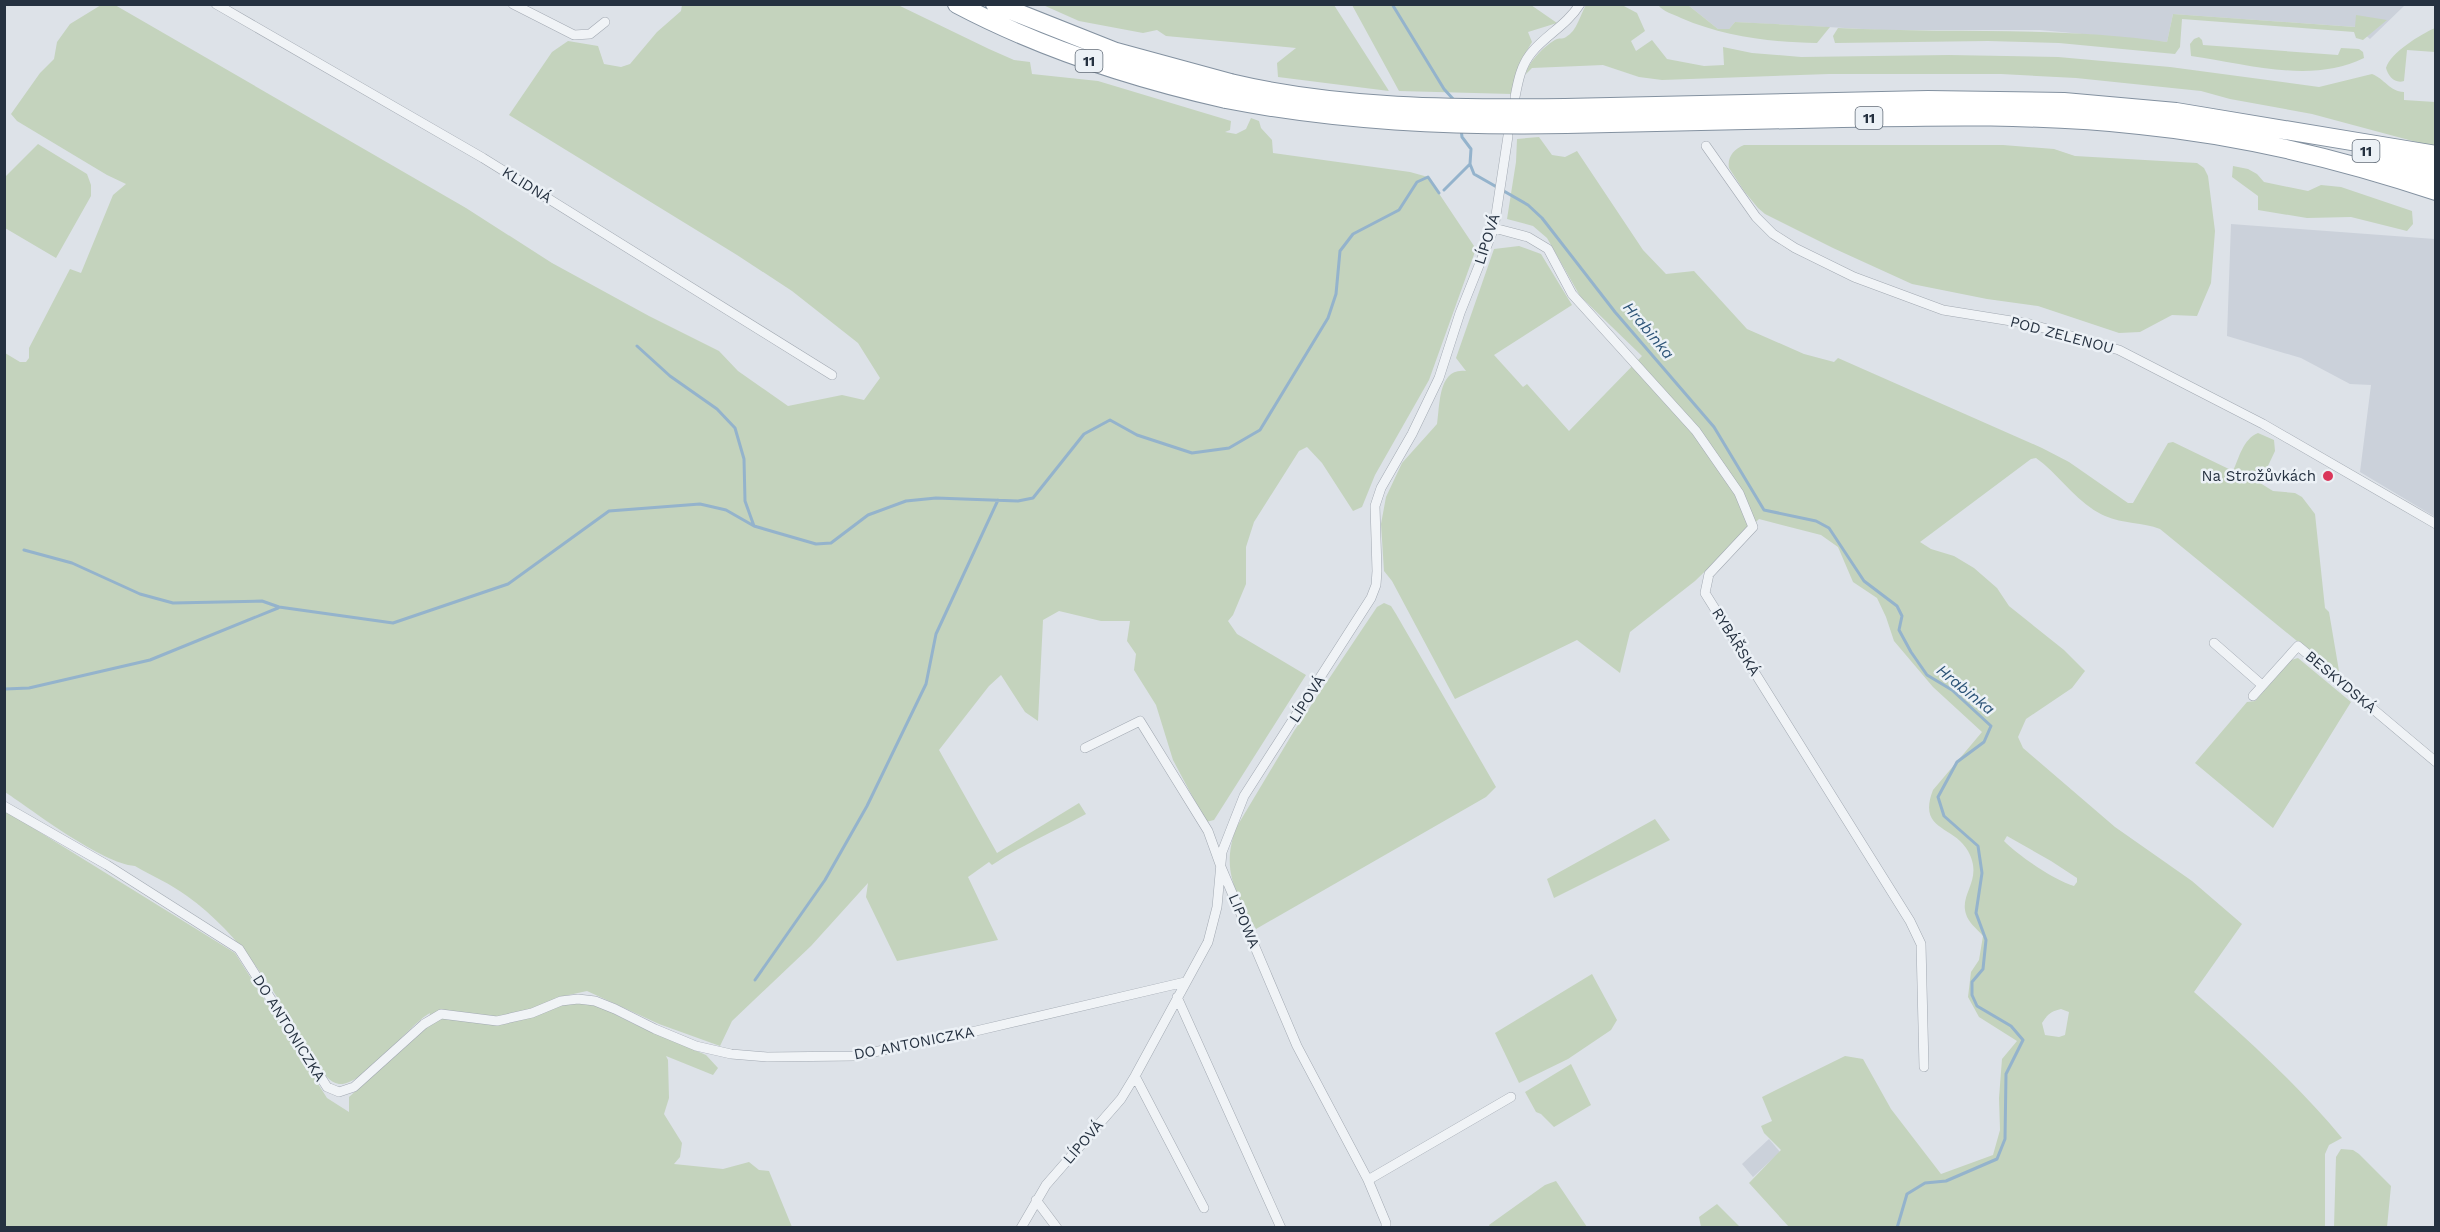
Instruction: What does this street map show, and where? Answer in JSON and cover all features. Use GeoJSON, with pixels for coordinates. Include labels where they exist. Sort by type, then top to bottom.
{"type":"FeatureCollection","features":[{"type":"Feature","properties":{"kind":"highway","name":"11"},"geometry":{"type":"LineString","coordinates":[[957,4],[1008,28],[1099,64],[1162,84],[1276,93],[1366,104],[1565,116],[2049,118],[2141,125],[2223,136],[2344,163],[2436,191]]}},
{"type":"Feature","properties":{"kind":"highway","name":"11"},"geometry":{"type":"LineString","coordinates":[[995,4],[1105,49],[1182,72],[1228,91]]}},
{"type":"Feature","properties":{"kind":"highway","name":"11"},"geometry":{"type":"LineString","coordinates":[[1565,116],[1928,100],[2064,102],[2176,112],[2295,133],[2436,173]]}},
{"type":"Feature","properties":{"kind":"highway"},"geometry":{"type":"LineString","coordinates":[[2295,133],[2436,155]]}},
{"type":"Feature","properties":{"kind":"highway"},"geometry":{"type":"LineString","coordinates":[[2344,163],[2436,203]]}},
{"type":"Feature","properties":{"kind":"street","name":"KLIDNÁ"},"geometry":{"type":"LineString","coordinates":[[216,4],[483,158],[832,375]]}},
{"type":"Feature","properties":{"kind":"street"},"geometry":{"type":"LineString","coordinates":[[513,4],[574,35],[590,34],[605,22]]}},
{"type":"Feature","properties":{"kind":"street"},"geometry":{"type":"LineString","coordinates":[[1515,97],[1520,71],[1532,52],[1571,19],[1580,4]]}},
{"type":"Feature","properties":{"kind":"street","name":"LÍPOVÁ"},"geometry":{"type":"LineString","coordinates":[[1021,1227],[1046,1185],[1121,1099],[1135,1076],[1208,942],[1216,907],[1222,852],[1244,796],[1371,598],[1376,585],[1375,506],[1380,488],[1412,434],[1439,378],[1460,313],[1494,228],[1508,136]]}},
{"type":"Feature","properties":{"kind":"street","name":"POD ZELENOU"},"geometry":{"type":"LineString","coordinates":[[1706,146],[1756,217],[1773,234],[1795,248],[1854,277],[1943,310],[2030,324],[2119,350],[2264,424],[2436,524]]}},
{"type":"Feature","properties":{"kind":"street","name":"RYBÁŘSKÁ"},"geometry":{"type":"LineString","coordinates":[[1494,228],[1528,237],[1548,249],[1572,294],[1696,431],[1739,493],[1753,527],[1709,574],[1705,593],[1911,921],[1921,944],[1924,1067]]}},
{"type":"Feature","properties":{"kind":"street"},"geometry":{"type":"LineString","coordinates":[[2214,643],[2262,685]]}},
{"type":"Feature","properties":{"kind":"street","name":"BESKYDSKÁ"},"geometry":{"type":"LineString","coordinates":[[2253,696],[2298,646],[2436,762]]}},
{"type":"Feature","properties":{"kind":"street","name":"LIPOWA"},"geometry":{"type":"LineString","coordinates":[[1085,748],[1140,721],[1208,831],[1297,1046],[1368,1180],[1386,1227]]}},
{"type":"Feature","properties":{"kind":"street","name":"DO ANTONICZKA"},"geometry":{"type":"LineString","coordinates":[[4,806],[107,865],[239,949],[327,1087],[339,1092],[354,1087],[424,1024],[441,1014],[497,1021],[532,1013],[561,1001],[578,999],[595,1001],[696,1046],[731,1054],[768,1057],[854,1056],[963,1034],[1185,982]]}},
{"type":"Feature","properties":{"kind":"street"},"geometry":{"type":"LineString","coordinates":[[1177,997],[1281,1227]]}},
{"type":"Feature","properties":{"kind":"street"},"geometry":{"type":"LineString","coordinates":[[1135,1076],[1204,1208]]}},
{"type":"Feature","properties":{"kind":"street"},"geometry":{"type":"LineString","coordinates":[[1368,1180],[1512,1097]]}},
{"type":"Feature","properties":{"kind":"street"},"geometry":{"type":"LineString","coordinates":[[1036,1200],[1057,1227]]}},
{"type":"Feature","properties":{"kind":"shaded area"},"geometry":{"type":"Polygon","coordinates":[[[1688,5],[2405,5],[2370,39],[2356,27],[2173,14],[2167,42],[2040,30],[1881,30],[1735,22],[1729,29],[1718,29],[1688,5]]]}},
{"type":"Feature","properties":{"kind":"shaded area"},"geometry":{"type":"Polygon","coordinates":[[[2231,224],[2435,239],[2435,517],[2360,472],[2371,385],[2350,384],[2301,358],[2227,336],[2231,224]]]}},
{"type":"Feature","properties":{"kind":"shaded area"},"geometry":{"type":"Polygon","coordinates":[[[1769,1139],[1780,1152],[1753,1177],[1742,1164],[1769,1139]]]}},
{"type":"Feature","properties":{"kind":"green space"},"geometry":{"type":"Polygon","coordinates":[[[101,5],[115,5],[466,208],[552,263],[719,351],[738,371],[788,406],[842,395],[864,400],[880,378],[858,343],[792,291],[509,115],[552,52],[568,41],[598,46],[604,64],[621,67],[630,64],[657,32],[681,11],[682,5],[898,5],[1014,60],[1030,62],[1032,74],[1098,81],[1231,121],[1230,130],[1225,132],[1236,134],[1246,129],[1251,118],[1259,121],[1261,128],[1272,140],[1273,153],[1410,172],[1428,177],[1476,249],[1429,380],[1375,475],[1362,507],[1353,511],[1322,463],[1307,447],[1299,451],[1254,522],[1246,547],[1246,584],[1233,615],[1228,621],[1237,634],[1306,675],[1214,820],[1206,822],[1173,760],[1156,705],[1134,670],[1136,654],[1127,641],[1130,621],[1101,621],[1059,611],[1043,620],[1038,721],[1025,712],[1001,675],[989,686],[939,750],[997,853],[1079,803],[1086,814],[1014,851],[992,865],[989,862],[968,877],[998,940],[897,961],[866,897],[868,883],[811,946],[732,1021],[720,1046],[659,1024],[587,991],[555,998],[562,1005],[580,1003],[597,1005],[634,1024],[706,1055],[718,1068],[713,1075],[666,1056],[669,1098],[664,1114],[682,1143],[680,1157],[674,1164],[723,1169],[749,1162],[759,1170],[769,1171],[792,1227],[5,1227],[4,810],[235,953],[327,1098],[349,1112],[349,1097],[427,1026],[430,1013],[360,1076],[339,1084],[332,1081],[321,1069],[261,973],[228,932],[208,913],[187,896],[135,866],[121,863],[87,847],[5,792],[5,353],[20,362],[26,362],[29,358],[29,348],[70,269],[81,273],[113,195],[126,184],[17,121],[11,114],[40,73],[54,59],[57,42],[70,24],[101,5]]]}},
{"type":"Feature","properties":{"kind":"green space"},"geometry":{"type":"Polygon","coordinates":[[[1043,5],[1334,5],[1389,91],[1278,77],[1277,63],[1296,48],[1166,36],[1157,30],[1143,33],[1079,21],[1043,5]]]}},
{"type":"Feature","properties":{"kind":"green space"},"geometry":{"type":"Polygon","coordinates":[[[1352,5],[1531,5],[1557,23],[1528,32],[1532,42],[1519,64],[1512,94],[1399,91],[1352,5]]]}},
{"type":"Feature","properties":{"kind":"green space"},"geometry":{"type":"Polygon","coordinates":[[[1586,5],[1622,5],[1637,13],[1645,31],[1631,41],[1636,51],[1652,40],[1667,59],[1704,66],[1724,65],[1723,47],[1752,53],[1801,57],[1949,55],[2058,57],[2170,67],[2319,87],[2372,74],[2394,89],[2404,92],[2404,100],[2435,102],[2435,147],[2312,114],[2230,99],[2201,91],[2076,78],[2001,74],[1829,74],[1662,80],[1639,77],[1603,65],[1532,68],[1526,74],[1530,64],[1543,49],[1557,39],[1565,38],[1573,31],[1586,5]]]}},
{"type":"Feature","properties":{"kind":"green space"},"geometry":{"type":"Polygon","coordinates":[[[1658,5],[1688,5],[1718,29],[1729,29],[1735,22],[1830,27],[1817,43],[1765,40],[1714,30],[1669,13],[1658,5]]]}},
{"type":"Feature","properties":{"kind":"green space"},"geometry":{"type":"Polygon","coordinates":[[[2173,14],[2355,27],[2356,15],[2387,20],[2363,40],[2356,38],[2354,32],[2182,19],[2180,47],[2175,54],[2059,43],[1988,41],[1835,43],[1833,36],[1838,28],[2044,32],[2167,42],[2173,14]]]}},
{"type":"Feature","properties":{"kind":"green space"},"geometry":{"type":"Polygon","coordinates":[[[2435,28],[2435,52],[2407,50],[2404,81],[2392,79],[2386,68],[2393,56],[2414,39],[2435,28]]]}},
{"type":"Feature","properties":{"kind":"green space"},"geometry":{"type":"Polygon","coordinates":[[[2199,37],[2203,45],[2338,55],[2341,48],[2359,49],[2363,52],[2364,58],[2344,66],[2323,70],[2279,70],[2191,56],[2190,44],[2199,37]]]}},
{"type":"Feature","properties":{"kind":"green space"},"geometry":{"type":"Polygon","coordinates":[[[1539,137],[1552,155],[1565,157],[1577,151],[1643,250],[1666,274],[1694,271],[1747,329],[1804,354],[1834,362],[1838,358],[2042,448],[2069,462],[2128,503],[2133,503],[2168,443],[2173,442],[2233,471],[2242,449],[2253,436],[2258,433],[2274,440],[2275,451],[2260,483],[2273,491],[2295,493],[2302,497],[2315,514],[2325,608],[2329,612],[2339,671],[2336,673],[2160,529],[2112,519],[2095,511],[2036,458],[2031,459],[1920,542],[1931,549],[1954,556],[1974,568],[1997,588],[2009,606],[2064,650],[2085,671],[2072,688],[2026,719],[2018,737],[2023,748],[2115,827],[2192,881],[2242,924],[2194,992],[2289,1080],[2342,1138],[2329,1145],[2325,1154],[2325,1227],[1789,1227],[1749,1183],[1781,1150],[1764,1133],[1761,1126],[1772,1121],[1762,1097],[1845,1056],[1863,1059],[1891,1109],[1941,1174],[1993,1155],[2000,1130],[1999,1098],[2002,1059],[2017,1041],[1979,1017],[1968,997],[1971,972],[1979,960],[1983,936],[1966,914],[1966,899],[1973,878],[1972,861],[1962,843],[1933,820],[1929,803],[1933,790],[1982,732],[1933,687],[1894,641],[1877,598],[1853,582],[1838,547],[1821,535],[1759,519],[1695,581],[1630,632],[1620,673],[1577,640],[1455,699],[1392,581],[1384,571],[1381,524],[1386,497],[1402,463],[1437,424],[1440,398],[1445,381],[1457,371],[1466,371],[1456,358],[1494,249],[1519,246],[1541,254],[1572,305],[1494,355],[1523,387],[1527,384],[1569,431],[1642,356],[1580,296],[1547,238],[1533,226],[1507,219],[1516,162],[1517,139],[1539,137]],[[2007,836],[2004,841],[2037,867],[2074,886],[2077,882],[2077,878],[2007,836]],[[2061,1009],[2050,1014],[2042,1023],[2045,1035],[2059,1037],[2065,1035],[2069,1012],[2061,1009]]]}},
{"type":"Feature","properties":{"kind":"green space"},"geometry":{"type":"Polygon","coordinates":[[[38,144],[87,174],[91,185],[91,196],[56,258],[5,228],[5,177],[38,144]]]}},
{"type":"Feature","properties":{"kind":"green space"},"geometry":{"type":"Polygon","coordinates":[[[1744,145],[2003,145],[2054,149],[2075,156],[2197,163],[2204,168],[2208,176],[2215,231],[2211,283],[2197,316],[2172,315],[2140,332],[2119,333],[2038,306],[1987,299],[1912,284],[1765,214],[1744,191],[1729,168],[1732,154],[1744,145]]]}},
{"type":"Feature","properties":{"kind":"green space"},"geometry":{"type":"Polygon","coordinates":[[[2233,166],[2248,169],[2264,182],[2308,191],[2321,185],[2341,187],[2412,211],[2413,224],[2407,231],[2351,217],[2307,218],[2258,210],[2258,196],[2232,177],[2233,166]]]}},
{"type":"Feature","properties":{"kind":"green space"},"geometry":{"type":"Polygon","coordinates":[[[1384,603],[1391,606],[1396,614],[1496,787],[1486,797],[1256,929],[1232,880],[1230,856],[1236,828],[1294,731],[1377,607],[1384,603]]]}},
{"type":"Feature","properties":{"kind":"green space"},"geometry":{"type":"Polygon","coordinates":[[[2298,658],[2351,702],[2273,828],[2195,763],[2247,702],[2255,701],[2291,660],[2298,658]]]}},
{"type":"Feature","properties":{"kind":"green space"},"geometry":{"type":"Polygon","coordinates":[[[1655,819],[1670,840],[1554,898],[1547,879],[1655,819]]]}},
{"type":"Feature","properties":{"kind":"green space"},"geometry":{"type":"Polygon","coordinates":[[[1592,974],[1617,1020],[1611,1030],[1568,1059],[1519,1083],[1495,1033],[1592,974]]]}},
{"type":"Feature","properties":{"kind":"green space"},"geometry":{"type":"Polygon","coordinates":[[[1571,1064],[1591,1105],[1554,1127],[1536,1112],[1525,1092],[1571,1064]]]}},
{"type":"Feature","properties":{"kind":"green space"},"geometry":{"type":"Polygon","coordinates":[[[2341,1149],[2353,1150],[2359,1154],[2391,1186],[2387,1227],[2334,1227],[2336,1157],[2341,1149]]]}},
{"type":"Feature","properties":{"kind":"green space"},"geometry":{"type":"Polygon","coordinates":[[[1556,1181],[1587,1227],[1490,1227],[1489,1225],[1545,1185],[1556,1181]]]}},
{"type":"Feature","properties":{"kind":"green space"},"geometry":{"type":"Polygon","coordinates":[[[1717,1204],[1740,1227],[1701,1227],[1699,1217],[1717,1204]]]}},
{"type":"Feature","properties":{"kind":"waterway","name":"Hrabinka"},"geometry":{"type":"LineString","coordinates":[[1392,4],[1444,89],[1454,100]]}},
{"type":"Feature","properties":{"kind":"waterway","name":"Hrabinka"},"geometry":{"type":"LineString","coordinates":[[1461,129],[1462,137],[1471,149],[1470,164],[1474,174],[1528,205],[1542,218],[1615,312],[1714,427],[1764,510],[1816,521],[1829,528],[1864,581],[1897,606],[1902,616],[1899,630],[1927,675],[1952,690],[1991,726],[1984,742],[1957,762],[1938,797],[1944,816],[1978,846],[1982,873],[1976,913],[1986,940],[1983,969],[1972,982],[1972,995],[1977,1006],[2011,1026],[2023,1040],[2006,1074],[2005,1139],[1997,1159],[1946,1181],[1925,1183],[1907,1194],[1897,1228]]}},
{"type":"Feature","properties":{"kind":"waterway"},"geometry":{"type":"LineString","coordinates":[[1444,190],[1470,164]]}},
{"type":"Feature","properties":{"kind":"waterway"},"geometry":{"type":"LineString","coordinates":[[24,550],[72,563],[140,594],[173,603],[262,601],[279,607],[393,623],[508,584],[609,511],[700,504],[726,510],[754,526],[816,544],[831,543],[868,515],[906,501],[936,498],[1018,501],[1033,498],[1084,434],[1110,420],[1137,435],[1192,453],[1229,448],[1260,430],[1328,318],[1336,294],[1340,251],[1353,234],[1399,210],[1417,182],[1428,177],[1439,193]]}},
{"type":"Feature","properties":{"kind":"waterway"},"geometry":{"type":"LineString","coordinates":[[637,346],[670,376],[717,409],[735,428],[744,459],[745,501],[754,526]]}},
{"type":"Feature","properties":{"kind":"waterway"},"geometry":{"type":"LineString","coordinates":[[755,980],[825,880],[867,806],[926,684],[936,634],[998,500]]}},
{"type":"Feature","properties":{"kind":"waterway"},"geometry":{"type":"LineString","coordinates":[[5,689],[29,688],[150,660],[278,608]]}},
{"type":"Feature","properties":{"kind":"place","name":"Na Strožůvkách"},"geometry":{"type":"Point","coordinates":[2328,476]}}]}
